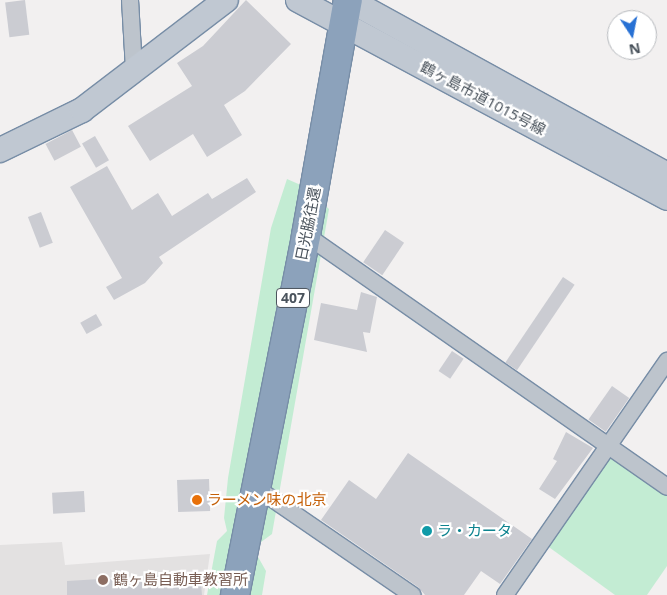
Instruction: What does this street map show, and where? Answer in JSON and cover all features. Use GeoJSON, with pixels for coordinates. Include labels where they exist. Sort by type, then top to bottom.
{"type":"FeatureCollection","features":[{"type":"Feature","properties":{"kind":"highway","name":"日光脇往還"},"geometry":{"type":"LineString","coordinates":[[235,595],[306,235],[347,8]]}},
{"type":"Feature","properties":{"kind":"street"},"geometry":{"type":"LineString","coordinates":[[130,0],[134,70]]}},
{"type":"Feature","properties":{"kind":"street"},"geometry":{"type":"LineString","coordinates":[[0,150],[82,110],[226,0]]}},
{"type":"Feature","properties":{"kind":"street","name":"鶴ヶ島市道1015号線"},"geometry":{"type":"LineString","coordinates":[[298,0],[347,8],[667,175]]}},
{"type":"Feature","properties":{"kind":"street","name":"鶴ヶ島市道1015号線"},"geometry":{"type":"LineString","coordinates":[[347,8],[667,198]]}},
{"type":"Feature","properties":{"kind":"street"},"geometry":{"type":"LineString","coordinates":[[306,235],[667,487]]}},
{"type":"Feature","properties":{"kind":"street"},"geometry":{"type":"LineString","coordinates":[[505,595],[667,361]]}},
{"type":"Feature","properties":{"kind":"street"},"geometry":{"type":"LineString","coordinates":[[255,487],[412,595]]}},
{"type":"Feature","properties":{"kind":"shaded area","name":"鶴ヶ島自動車教習所"},"geometry":{"type":"Polygon","coordinates":[[[62,542],[65,565],[210,554],[204,595],[0,595],[0,545],[62,542]]]}},
{"type":"Feature","properties":{"kind":"green space"},"geometry":{"type":"Polygon","coordinates":[[[287,179],[303,186],[329,209],[272,534],[253,548],[266,571],[262,595],[207,595],[217,541],[227,531],[224,518],[228,478],[271,228],[287,179]]]}},
{"type":"Feature","properties":{"kind":"green space"},"geometry":{"type":"Polygon","coordinates":[[[611,454],[667,494],[667,566],[647,595],[615,595],[546,545],[611,454]]]}},
{"type":"Feature","properties":{"kind":"building"},"geometry":{"type":"Polygon","coordinates":[[[25,0],[29,35],[9,37],[5,2],[25,0]]]}},
{"type":"Feature","properties":{"kind":"building"},"geometry":{"type":"Polygon","coordinates":[[[246,0],[291,44],[245,91],[224,105],[242,135],[207,157],[193,134],[150,161],[128,126],[192,86],[177,63],[203,46],[246,0]]]}},
{"type":"Feature","properties":{"kind":"building"},"geometry":{"type":"Polygon","coordinates":[[[72,130],[81,147],[54,161],[46,144],[72,130]]]}},
{"type":"Feature","properties":{"kind":"building"},"geometry":{"type":"Polygon","coordinates":[[[95,136],[109,160],[96,168],[82,144],[95,136]]]}},
{"type":"Feature","properties":{"kind":"building"},"geometry":{"type":"Polygon","coordinates":[[[107,166],[132,210],[158,193],[172,216],[208,193],[212,199],[247,178],[256,192],[159,257],[163,263],[145,283],[114,300],[106,287],[122,278],[70,187],[107,166]]]}},
{"type":"Feature","properties":{"kind":"building"},"geometry":{"type":"Polygon","coordinates":[[[41,212],[53,243],[40,248],[28,217],[41,212]]]}},
{"type":"Feature","properties":{"kind":"building"},"geometry":{"type":"Polygon","coordinates":[[[385,230],[404,243],[382,275],[363,262],[385,230]]]}},
{"type":"Feature","properties":{"kind":"building"},"geometry":{"type":"Polygon","coordinates":[[[563,277],[575,285],[517,370],[505,362],[563,277]]]}},
{"type":"Feature","properties":{"kind":"building"},"geometry":{"type":"Polygon","coordinates":[[[361,292],[377,297],[370,333],[363,332],[367,352],[314,340],[321,303],[357,310],[361,292]]]}},
{"type":"Feature","properties":{"kind":"building"},"geometry":{"type":"Polygon","coordinates":[[[96,314],[102,325],[87,334],[80,323],[96,314]]]}},
{"type":"Feature","properties":{"kind":"building"},"geometry":{"type":"Polygon","coordinates":[[[452,351],[464,359],[450,379],[439,371],[452,351]]]}},
{"type":"Feature","properties":{"kind":"building"},"geometry":{"type":"Polygon","coordinates":[[[612,386],[629,398],[606,432],[588,420],[612,386]]]}},
{"type":"Feature","properties":{"kind":"building"},"geometry":{"type":"Polygon","coordinates":[[[566,432],[593,448],[555,499],[539,489],[557,461],[553,459],[566,432]]]}},
{"type":"Feature","properties":{"kind":"building","name":"ラ・カータ"},"geometry":{"type":"Polygon","coordinates":[[[408,453],[532,539],[500,584],[481,571],[464,595],[425,595],[418,587],[321,520],[349,480],[376,499],[408,453]]]}},
{"type":"Feature","properties":{"kind":"building"},"geometry":{"type":"Polygon","coordinates":[[[209,479],[210,511],[178,512],[177,480],[209,479]]]}},
{"type":"Feature","properties":{"kind":"building"},"geometry":{"type":"Polygon","coordinates":[[[84,491],[85,512],[53,514],[52,493],[84,491]]]}},
{"type":"Feature","properties":{"kind":"building"},"geometry":{"type":"Polygon","coordinates":[[[200,573],[202,595],[67,595],[67,581],[200,573]]]}},
{"type":"Feature","properties":{"kind":"place","name":"ラーメン味の北京"},"geometry":{"type":"Point","coordinates":[197,500]}},
{"type":"Feature","properties":{"kind":"place","name":"ラ・カータ"},"geometry":{"type":"Point","coordinates":[427,531]}},
{"type":"Feature","properties":{"kind":"place","name":"鶴ヶ島自動車教習所"},"geometry":{"type":"Point","coordinates":[103,580]}}]}
